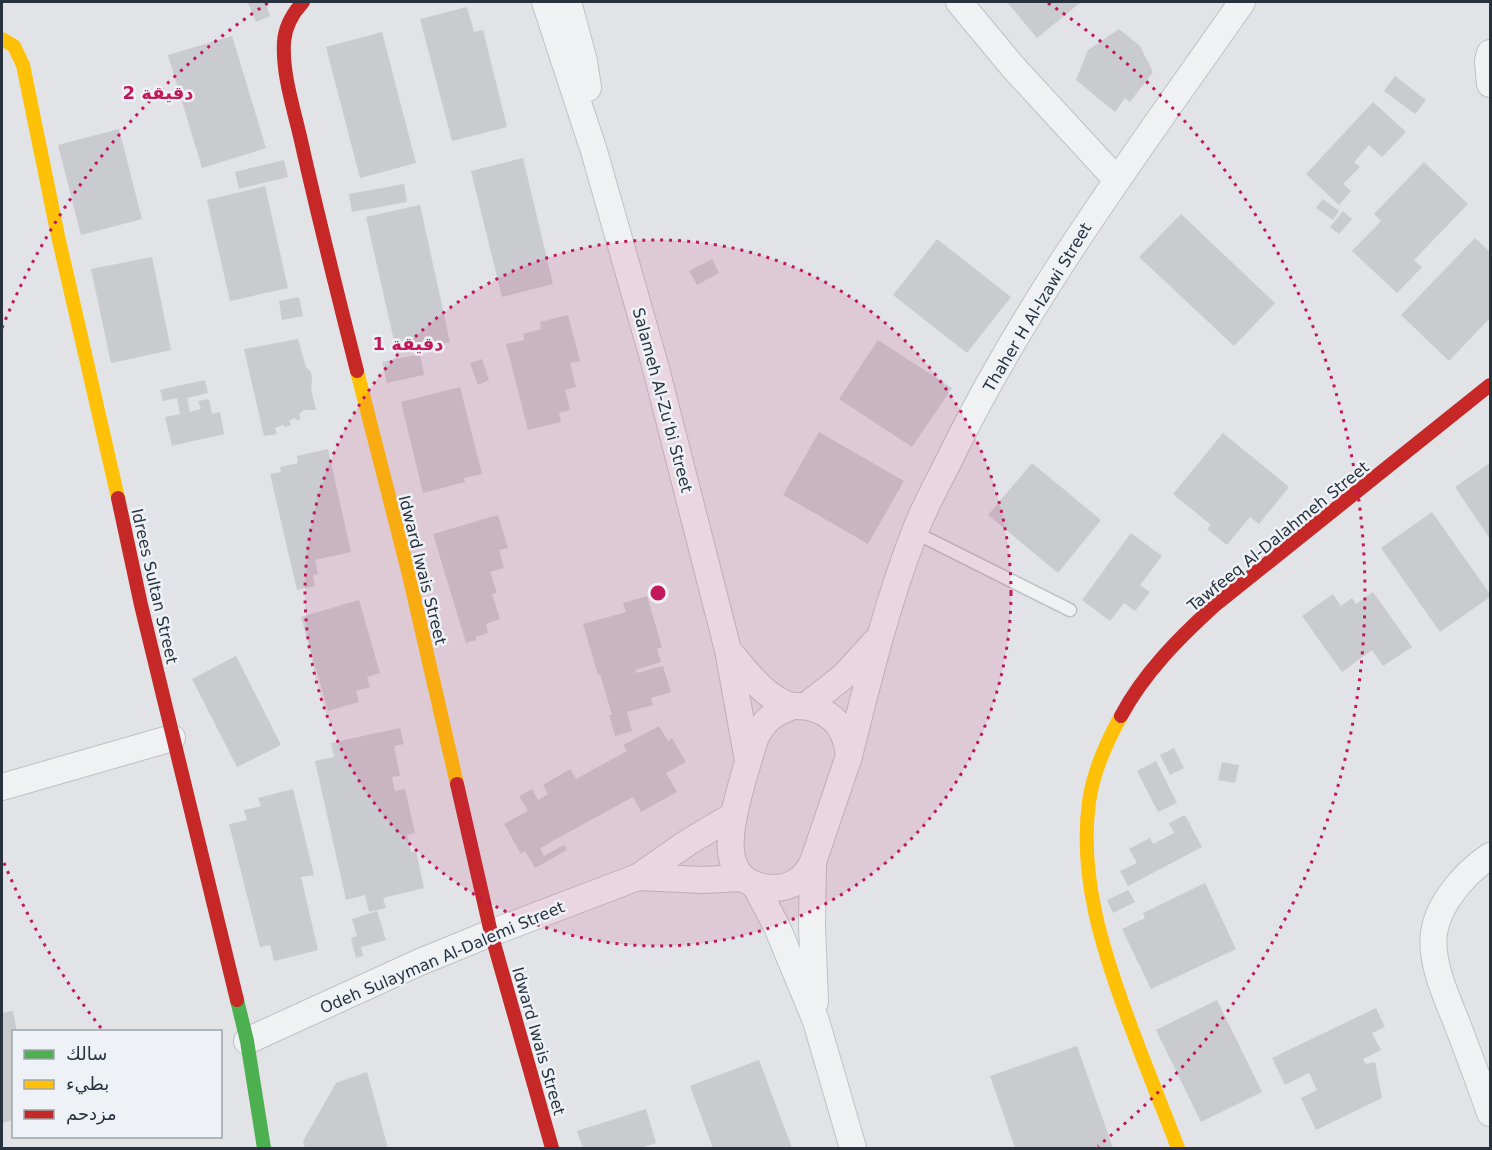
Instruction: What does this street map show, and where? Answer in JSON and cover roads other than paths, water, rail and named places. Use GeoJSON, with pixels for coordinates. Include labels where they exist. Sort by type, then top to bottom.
{"type":"FeatureCollection","features":[{"type":"Feature","properties":{"kind":"street","name":"Idward Iwais Street"},"geometry":{"type":"LineString","coordinates":[[303,2],[298,6],[285,29],[283,45],[285,69],[321,230],[408,571],[491,933],[552,1149]]}},
{"type":"Feature","properties":{"kind":"street","name":"Salameh Al-Zu‘bi Street"},"geometry":{"type":"LineString","coordinates":[[545,2],[594,151],[655,365],[728,650],[748,761]]}},
{"type":"Feature","properties":{"kind":"street","name":"Salameh Al-Zu‘bi Street"},"geometry":{"type":"LineString","coordinates":[[568,2],[584,61],[591,103],[594,151]]}},
{"type":"Feature","properties":{"kind":"street"},"geometry":{"type":"LineString","coordinates":[[959,2],[1013,67],[1116,179]]}},
{"type":"Feature","properties":{"kind":"street","name":"Thaher H Al-Izawi Street"},"geometry":{"type":"LineString","coordinates":[[813,862],[849,756],[879,637],[914,532],[973,413],[1053,276],[1116,179],[1242,2]]}},
{"type":"Feature","properties":{"kind":"street","name":"Idrees Sultan Street"},"geometry":{"type":"LineString","coordinates":[[2,39],[8,40],[15,48],[23,64],[58,236],[172,738],[247,1041],[264,1149]]}},
{"type":"Feature","properties":{"kind":"street"},"geometry":{"type":"LineString","coordinates":[[1491,53],[1488,76],[1491,84]]}},
{"type":"Feature","properties":{"kind":"street","name":"Tawfeeq Al-Dalahmeh Street"},"geometry":{"type":"LineString","coordinates":[[1178,1149],[1125,1012],[1103,945],[1092,897],[1087,845],[1089,799],[1103,749],[1120,715],[1146,676],[1172,644],[1217,602],[1491,386]]}},
{"type":"Feature","properties":{"kind":"street","name":"Thaher H Al-Izawi Street"},"geometry":{"type":"LineString","coordinates":[[749,881],[736,868],[730,848],[730,835],[756,736],[763,723],[773,714],[799,706],[844,676],[879,637]]}},
{"type":"Feature","properties":{"kind":"street","name":"Salameh Al-Zu‘bi Street"},"geometry":{"type":"LineString","coordinates":[[728,650],[764,689],[781,703],[821,710],[838,723],[848,743],[849,756]]}},
{"type":"Feature","properties":{"kind":"street"},"geometry":{"type":"LineString","coordinates":[[2,787],[172,738]]}},
{"type":"Feature","properties":{"kind":"street","name":"Odeh Sulayman Al-Dalemi Street"},"geometry":{"type":"LineString","coordinates":[[247,1041],[420,962],[638,877],[697,836],[734,815]]}},
{"type":"Feature","properties":{"kind":"street"},"geometry":{"type":"LineString","coordinates":[[1491,856],[1456,888],[1440,912],[1434,933],[1436,959],[1445,991],[1491,1113]]}},
{"type":"Feature","properties":{"kind":"street","name":"Odeh Sulayman Al-Dalemi Street"},"geometry":{"type":"LineString","coordinates":[[638,877],[749,881],[773,888],[786,887],[801,879],[813,862]]}},
{"type":"Feature","properties":{"kind":"street"},"geometry":{"type":"LineString","coordinates":[[813,862],[812,926],[816,1021]]}},
{"type":"Feature","properties":{"kind":"street"},"geometry":{"type":"LineString","coordinates":[[749,881],[777,927],[816,1021],[853,1149]]}},
{"type":"Feature","properties":{"kind":"lane"},"geometry":{"type":"LineString","coordinates":[[914,532],[1070,610]]}}]}
